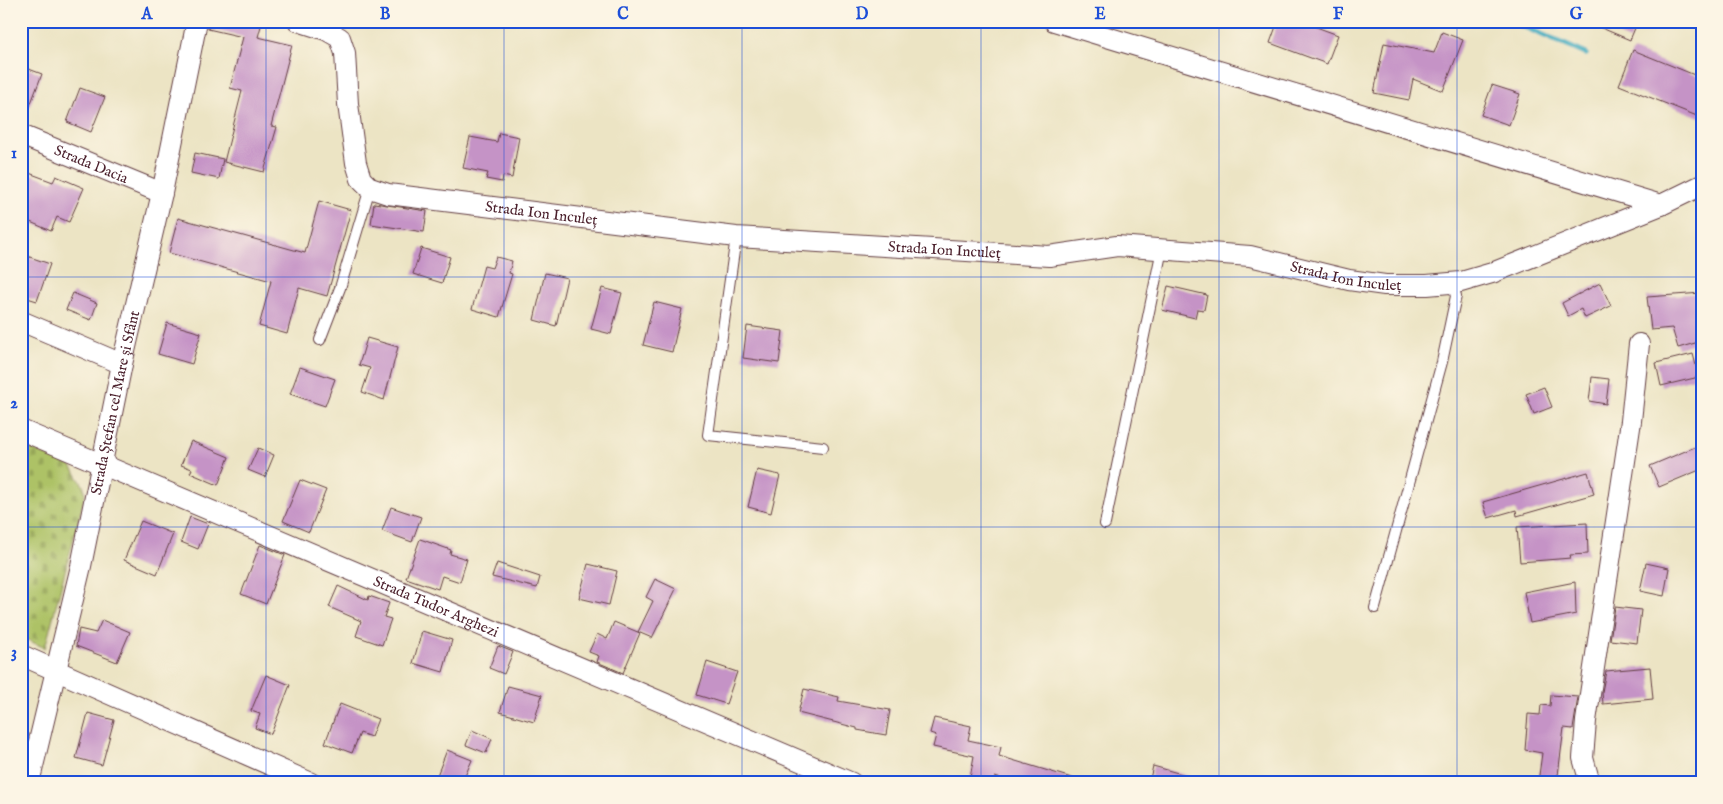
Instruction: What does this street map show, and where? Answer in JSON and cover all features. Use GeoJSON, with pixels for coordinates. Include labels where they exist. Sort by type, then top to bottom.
{"type":"FeatureCollection","features":[{"type":"Feature","properties":{"kind":"street","name":"Strada Ștefan cel Mare și Sfânt"},"geometry":{"type":"LineString","coordinates":[[29,783],[81,566],[122,364],[162,193],[197,21]]}},
{"type":"Feature","properties":{"kind":"street"},"geometry":{"type":"LineString","coordinates":[[298,21],[326,30],[340,38],[345,53],[348,104],[356,163],[360,178],[370,188]]}},
{"type":"Feature","properties":{"kind":"street"},"geometry":{"type":"LineString","coordinates":[[1054,21],[1661,204]]}},
{"type":"Feature","properties":{"kind":"street","name":"Strada Dacia"},"geometry":{"type":"LineString","coordinates":[[21,135],[162,193]]}},
{"type":"Feature","properties":{"kind":"street","name":"Strada Ion Inculeț"},"geometry":{"type":"LineString","coordinates":[[370,188],[388,194],[736,237],[1049,256],[1117,246],[1250,256],[1349,280],[1385,285],[1427,285],[1461,282],[1492,273],[1661,204],[1702,185]]}},
{"type":"Feature","properties":{"kind":"street"},"geometry":{"type":"LineString","coordinates":[[21,321],[122,364]]}},
{"type":"Feature","properties":{"kind":"street"},"geometry":{"type":"LineString","coordinates":[[1588,782],[1583,758],[1586,721],[1631,421],[1639,344]]}},
{"type":"Feature","properties":{"kind":"street","name":"Strada Tudor Arghezi"},"geometry":{"type":"LineString","coordinates":[[21,430],[852,783]]}},
{"type":"Feature","properties":{"kind":"street"},"geometry":{"type":"LineString","coordinates":[[21,654],[304,781]]}},
{"type":"Feature","properties":{"kind":"lane"},"geometry":{"type":"LineString","coordinates":[[320,340],[340,288],[370,188]]}},
{"type":"Feature","properties":{"kind":"lane"},"geometry":{"type":"LineString","coordinates":[[736,237],[708,435],[823,447]]}},
{"type":"Feature","properties":{"kind":"lane"},"geometry":{"type":"LineString","coordinates":[[1105,524],[1162,250]]}},
{"type":"Feature","properties":{"kind":"lane"},"geometry":{"type":"LineString","coordinates":[[1375,608],[1442,362],[1456,296],[1452,283]]}},
{"type":"Feature","properties":{"kind":"green space"},"geometry":{"type":"Polygon","coordinates":[[[21,445],[71,466],[84,487],[85,495],[45,648],[21,637],[21,445]]]}},
{"type":"Feature","properties":{"kind":"building"},"geometry":{"type":"Polygon","coordinates":[[[209,21],[239,21],[261,26],[258,37],[292,45],[271,126],[277,127],[264,172],[224,162],[242,91],[230,88],[243,37],[208,29],[209,21]]]}},
{"type":"Feature","properties":{"kind":"building"},"geometry":{"type":"Polygon","coordinates":[[[1278,21],[1300,21],[1338,35],[1327,64],[1270,43],[1278,21]]]}},
{"type":"Feature","properties":{"kind":"building"},"geometry":{"type":"Polygon","coordinates":[[[1585,21],[1638,21],[1630,40],[1585,21]]]}},
{"type":"Feature","properties":{"kind":"building"},"geometry":{"type":"Polygon","coordinates":[[[1442,32],[1463,40],[1443,91],[1413,79],[1409,100],[1374,93],[1384,43],[1434,53],[1442,32]]]}},
{"type":"Feature","properties":{"kind":"building"},"geometry":{"type":"Polygon","coordinates":[[[1633,50],[1702,78],[1702,118],[1619,85],[1633,50]]]}},
{"type":"Feature","properties":{"kind":"building"},"geometry":{"type":"Polygon","coordinates":[[[21,66],[42,74],[23,124],[21,123],[21,66]]]}},
{"type":"Feature","properties":{"kind":"building"},"geometry":{"type":"Polygon","coordinates":[[[1492,85],[1520,94],[1509,125],[1481,115],[1492,85]]]}},
{"type":"Feature","properties":{"kind":"building"},"geometry":{"type":"Polygon","coordinates":[[[80,88],[105,97],[91,132],[67,122],[80,88]]]}},
{"type":"Feature","properties":{"kind":"building"},"geometry":{"type":"Polygon","coordinates":[[[499,133],[519,137],[512,178],[503,176],[502,182],[486,179],[488,173],[463,168],[470,137],[497,142],[499,133]]]}},
{"type":"Feature","properties":{"kind":"building"},"geometry":{"type":"Polygon","coordinates":[[[195,153],[223,159],[219,179],[191,173],[195,153]]]}},
{"type":"Feature","properties":{"kind":"building"},"geometry":{"type":"Polygon","coordinates":[[[21,170],[53,182],[56,176],[84,188],[69,222],[57,217],[51,231],[21,218],[21,170]]]}},
{"type":"Feature","properties":{"kind":"building"},"geometry":{"type":"Polygon","coordinates":[[[319,201],[351,210],[327,296],[299,288],[287,334],[259,326],[271,281],[169,253],[178,218],[305,253],[319,201]]]}},
{"type":"Feature","properties":{"kind":"building"},"geometry":{"type":"Polygon","coordinates":[[[374,203],[427,211],[424,232],[371,224],[374,203]]]}},
{"type":"Feature","properties":{"kind":"building"},"geometry":{"type":"Polygon","coordinates":[[[421,248],[450,257],[442,283],[413,274],[421,248]]]}},
{"type":"Feature","properties":{"kind":"building"},"geometry":{"type":"Polygon","coordinates":[[[21,254],[50,264],[37,301],[21,296],[21,254]]]}},
{"type":"Feature","properties":{"kind":"building"},"geometry":{"type":"Polygon","coordinates":[[[496,257],[512,261],[509,273],[512,274],[499,317],[472,309],[484,266],[492,268],[496,257]]]}},
{"type":"Feature","properties":{"kind":"building"},"geometry":{"type":"Polygon","coordinates":[[[545,273],[567,278],[556,326],[534,320],[545,273]]]}},
{"type":"Feature","properties":{"kind":"building"},"geometry":{"type":"Polygon","coordinates":[[[1600,283],[1611,306],[1585,318],[1581,309],[1568,316],[1562,303],[1600,283]]]}},
{"type":"Feature","properties":{"kind":"building"},"geometry":{"type":"Polygon","coordinates":[[[1168,286],[1207,295],[1204,310],[1197,309],[1195,318],[1162,310],[1168,286]]]}},
{"type":"Feature","properties":{"kind":"building"},"geometry":{"type":"Polygon","coordinates":[[[602,288],[622,293],[611,334],[591,329],[602,288]]]}},
{"type":"Feature","properties":{"kind":"building"},"geometry":{"type":"Polygon","coordinates":[[[73,293],[97,303],[91,320],[66,310],[73,293]]]}},
{"type":"Feature","properties":{"kind":"building"},"geometry":{"type":"Polygon","coordinates":[[[1702,293],[1702,341],[1678,348],[1672,328],[1651,330],[1647,297],[1702,293]]]}},
{"type":"Feature","properties":{"kind":"building"},"geometry":{"type":"Polygon","coordinates":[[[654,302],[682,309],[672,352],[643,345],[654,302]]]}},
{"type":"Feature","properties":{"kind":"building"},"geometry":{"type":"Polygon","coordinates":[[[167,323],[201,333],[192,364],[158,354],[167,323]]]}},
{"type":"Feature","properties":{"kind":"building"},"geometry":{"type":"Polygon","coordinates":[[[747,326],[783,331],[779,363],[743,358],[747,326]]]}},
{"type":"Feature","properties":{"kind":"building"},"geometry":{"type":"Polygon","coordinates":[[[367,338],[398,347],[384,400],[362,392],[370,368],[359,365],[367,338]]]}},
{"type":"Feature","properties":{"kind":"building"},"geometry":{"type":"Polygon","coordinates":[[[1693,354],[1699,377],[1661,386],[1656,363],[1693,354]]]}},
{"type":"Feature","properties":{"kind":"building"},"geometry":{"type":"Polygon","coordinates":[[[300,367],[335,379],[325,406],[290,394],[300,367]]]}},
{"type":"Feature","properties":{"kind":"building"},"geometry":{"type":"Polygon","coordinates":[[[1592,377],[1609,379],[1606,404],[1589,401],[1592,377]]]}},
{"type":"Feature","properties":{"kind":"building"},"geometry":{"type":"Polygon","coordinates":[[[1544,387],[1552,407],[1534,414],[1526,394],[1544,387]]]}},
{"type":"Feature","properties":{"kind":"building"},"geometry":{"type":"Polygon","coordinates":[[[191,441],[229,457],[218,485],[190,473],[192,469],[181,465],[191,441]]]}},
{"type":"Feature","properties":{"kind":"building"},"geometry":{"type":"Polygon","coordinates":[[[1702,444],[1702,469],[1659,487],[1650,466],[1702,444]]]}},
{"type":"Feature","properties":{"kind":"building"},"geometry":{"type":"Polygon","coordinates":[[[258,448],[274,455],[265,477],[248,470],[258,448]]]}},
{"type":"Feature","properties":{"kind":"building"},"geometry":{"type":"Polygon","coordinates":[[[757,470],[780,475],[771,513],[748,507],[757,470]]]}},
{"type":"Feature","properties":{"kind":"building"},"geometry":{"type":"Polygon","coordinates":[[[1588,472],[1594,494],[1517,516],[1516,510],[1488,518],[1483,502],[1588,472]]]}},
{"type":"Feature","properties":{"kind":"building"},"geometry":{"type":"Polygon","coordinates":[[[300,480],[326,490],[309,532],[283,521],[300,480]]]}},
{"type":"Feature","properties":{"kind":"building"},"geometry":{"type":"Polygon","coordinates":[[[391,507],[421,517],[412,542],[382,531],[391,507]]]}},
{"type":"Feature","properties":{"kind":"building"},"geometry":{"type":"Polygon","coordinates":[[[190,517],[208,524],[198,549],[181,542],[190,517]]]}},
{"type":"Feature","properties":{"kind":"building"},"geometry":{"type":"Polygon","coordinates":[[[141,521],[173,534],[157,574],[124,560],[141,521]]]}},
{"type":"Feature","properties":{"kind":"building"},"geometry":{"type":"Polygon","coordinates":[[[1587,523],[1588,554],[1570,555],[1571,558],[1520,562],[1517,527],[1587,523]]]}},
{"type":"Feature","properties":{"kind":"building"},"geometry":{"type":"Polygon","coordinates":[[[420,539],[451,550],[450,554],[467,559],[460,582],[442,576],[438,589],[406,578],[420,539]]]}},
{"type":"Feature","properties":{"kind":"building"},"geometry":{"type":"Polygon","coordinates":[[[260,545],[285,555],[266,604],[241,594],[260,545]]]}},
{"type":"Feature","properties":{"kind":"building"},"geometry":{"type":"Polygon","coordinates":[[[497,563],[540,577],[537,588],[492,577],[497,563]]]}},
{"type":"Feature","properties":{"kind":"building"},"geometry":{"type":"Polygon","coordinates":[[[1646,563],[1669,568],[1664,596],[1640,591],[1646,563]]]}},
{"type":"Feature","properties":{"kind":"building"},"geometry":{"type":"Polygon","coordinates":[[[588,564],[617,571],[609,605],[579,598],[588,564]]]}},
{"type":"Feature","properties":{"kind":"building"},"geometry":{"type":"Polygon","coordinates":[[[655,579],[676,589],[652,638],[638,632],[653,601],[646,597],[655,579]]]}},
{"type":"Feature","properties":{"kind":"building"},"geometry":{"type":"Polygon","coordinates":[[[1575,582],[1576,614],[1530,623],[1524,592],[1575,582]]]}},
{"type":"Feature","properties":{"kind":"building"},"geometry":{"type":"Polygon","coordinates":[[[338,586],[368,600],[369,596],[389,603],[384,617],[391,619],[382,645],[356,636],[361,621],[329,607],[338,586]]]}},
{"type":"Feature","properties":{"kind":"building"},"geometry":{"type":"Polygon","coordinates":[[[1615,607],[1641,610],[1637,643],[1610,640],[1615,607]]]}},
{"type":"Feature","properties":{"kind":"building"},"geometry":{"type":"Polygon","coordinates":[[[102,620],[130,632],[117,662],[76,646],[79,629],[96,633],[102,620]]]}},
{"type":"Feature","properties":{"kind":"building"},"geometry":{"type":"Polygon","coordinates":[[[614,622],[640,633],[623,673],[597,662],[599,656],[589,652],[597,634],[607,639],[614,622]]]}},
{"type":"Feature","properties":{"kind":"building"},"geometry":{"type":"Polygon","coordinates":[[[422,631],[452,640],[443,672],[413,663],[422,631]]]}},
{"type":"Feature","properties":{"kind":"building"},"geometry":{"type":"Polygon","coordinates":[[[498,646],[513,652],[504,674],[489,668],[498,646]]]}},
{"type":"Feature","properties":{"kind":"building"},"geometry":{"type":"Polygon","coordinates":[[[707,662],[737,672],[726,704],[697,695],[707,662]]]}},
{"type":"Feature","properties":{"kind":"building"},"geometry":{"type":"Polygon","coordinates":[[[1650,667],[1653,699],[1603,704],[1602,692],[1606,671],[1650,667]]]}},
{"type":"Feature","properties":{"kind":"building"},"geometry":{"type":"Polygon","coordinates":[[[266,675],[290,685],[271,734],[255,728],[260,714],[251,711],[266,675]]]}},
{"type":"Feature","properties":{"kind":"building"},"geometry":{"type":"Polygon","coordinates":[[[508,686],[542,695],[534,722],[500,712],[508,686]]]}},
{"type":"Feature","properties":{"kind":"building"},"geometry":{"type":"Polygon","coordinates":[[[804,689],[839,697],[838,701],[890,710],[886,735],[857,730],[857,728],[798,713],[804,689]]]}},
{"type":"Feature","properties":{"kind":"building"},"geometry":{"type":"Polygon","coordinates":[[[1551,695],[1578,697],[1573,729],[1564,728],[1557,783],[1538,783],[1542,753],[1525,750],[1528,714],[1540,715],[1541,705],[1550,706],[1551,695]]]}},
{"type":"Feature","properties":{"kind":"building"},"geometry":{"type":"Polygon","coordinates":[[[340,704],[378,719],[371,737],[360,733],[352,753],[325,743],[340,704]]]}},
{"type":"Feature","properties":{"kind":"building"},"geometry":{"type":"Polygon","coordinates":[[[88,713],[114,720],[102,765],[76,758],[88,713]]]}},
{"type":"Feature","properties":{"kind":"building"},"geometry":{"type":"Polygon","coordinates":[[[934,718],[971,726],[968,740],[1001,747],[999,756],[1075,779],[1074,783],[1015,783],[995,777],[994,783],[969,783],[974,756],[933,747],[936,735],[930,733],[934,718]]]}},
{"type":"Feature","properties":{"kind":"building"},"geometry":{"type":"Polygon","coordinates":[[[472,730],[492,739],[486,753],[466,745],[472,730]]]}},
{"type":"Feature","properties":{"kind":"building"},"geometry":{"type":"Polygon","coordinates":[[[447,750],[472,760],[462,783],[434,783],[447,750]]]}},
{"type":"Feature","properties":{"kind":"building"},"geometry":{"type":"Polygon","coordinates":[[[1153,766],[1196,778],[1196,783],[1149,783],[1153,766]]]}},
{"type":"Feature","properties":{"kind":"waterway"},"geometry":{"type":"LineString","coordinates":[[1511,21],[1586,54]]}}]}
